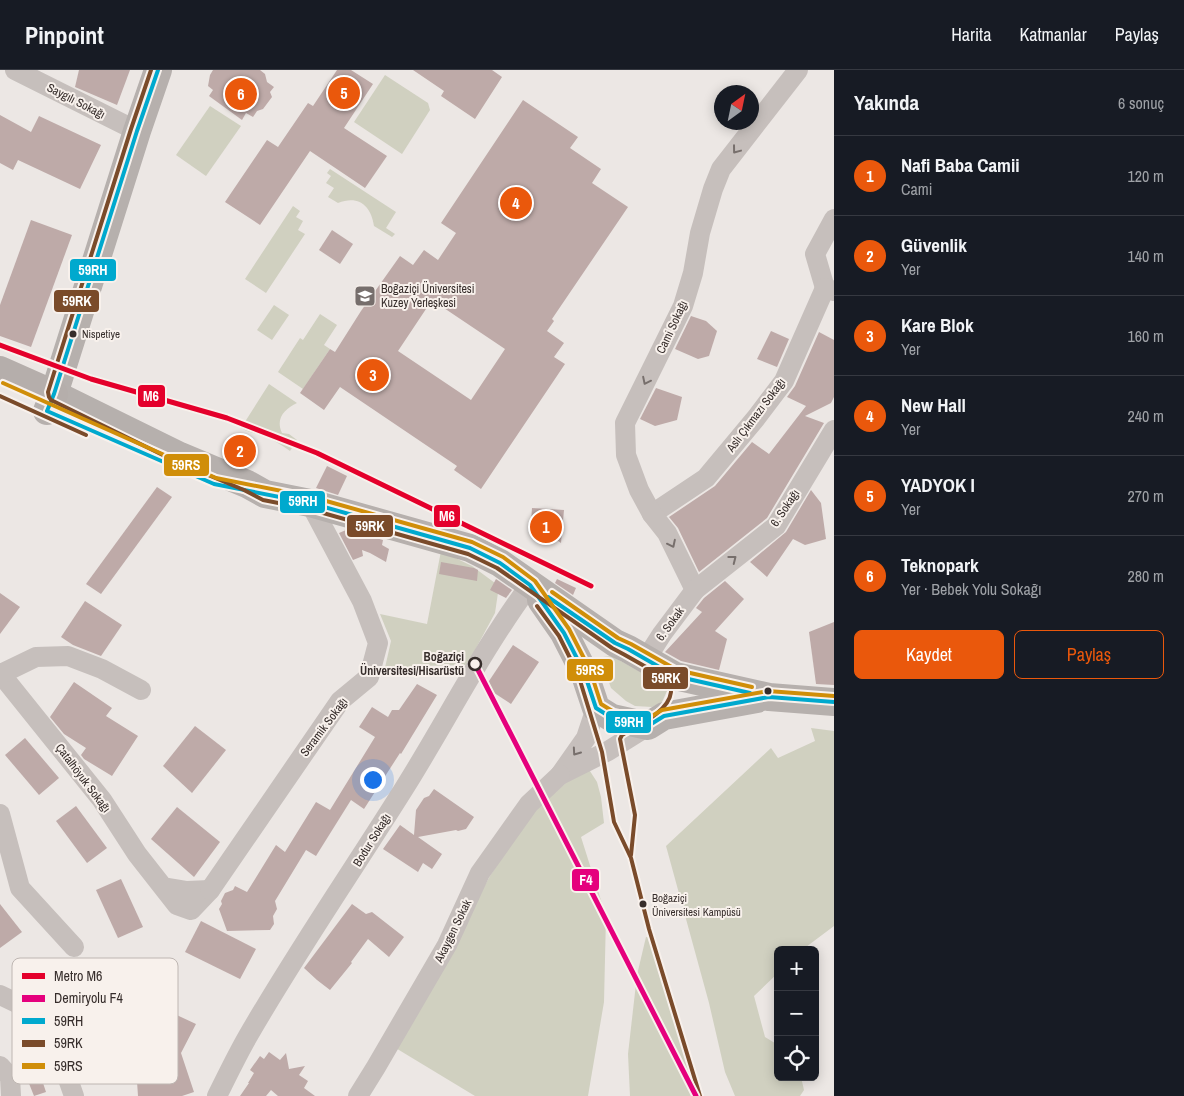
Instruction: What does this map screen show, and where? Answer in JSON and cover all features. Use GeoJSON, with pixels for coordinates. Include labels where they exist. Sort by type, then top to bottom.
{"type":"FeatureCollection","features":[{"type":"Feature","properties":{"kind":"main road"},"geometry":{"type":"LineString","coordinates":[[51,403],[158,70]]}},
{"type":"Feature","properties":{"kind":"main road"},"geometry":{"type":"LineString","coordinates":[[0,370],[51,403]]}},
{"type":"Feature","properties":{"kind":"main road"},"geometry":{"type":"LineString","coordinates":[[0,389],[51,403],[247,484],[265,494],[310,502],[470,548],[500,563],[614,643],[628,648],[675,676],[769,697],[834,702]]}},
{"type":"Feature","properties":{"kind":"main road"},"geometry":{"type":"LineString","coordinates":[[530,585],[564,633],[584,672],[596,708],[612,718],[656,721],[769,697]]}},
{"type":"Feature","properties":{"kind":"main road"},"geometry":{"type":"LineString","coordinates":[[584,672],[586,660],[596,652],[614,643]]}},
{"type":"Feature","properties":{"kind":"main road"},"geometry":{"type":"LineString","coordinates":[[656,721],[673,706],[677,693],[675,676]]}},
{"type":"Feature","properties":{"kind":"street","name":"Saygılı Sokağı"},"geometry":{"type":"LineString","coordinates":[[15,70],[137,131]]}},
{"type":"Feature","properties":{"kind":"street","name":"Cami Sokağı"},"geometry":{"type":"LineString","coordinates":[[695,590],[667,533],[652,514],[639,490],[626,456],[626,423],[683,306],[693,273],[700,233],[721,169],[798,70]]}},
{"type":"Feature","properties":{"kind":"street","name":"Aslı Çıkmazı Sokağı"},"geometry":{"type":"LineString","coordinates":[[652,514],[706,478],[784,381],[830,290],[815,254],[834,219]]}},
{"type":"Feature","properties":{"kind":"street","name":"6. Sokağı"},"geometry":{"type":"LineString","coordinates":[[695,590],[776,526],[834,430]]}},
{"type":"Feature","properties":{"kind":"street","name":"Seramik Sokağı"},"geometry":{"type":"LineString","coordinates":[[163,886],[177,906],[191,910],[210,890],[340,701],[369,677],[378,643],[362,600],[310,502]]}},
{"type":"Feature","properties":{"kind":"street","name":"Bodur Sokağı"},"geometry":{"type":"LineString","coordinates":[[217,1096],[247,1037],[418,767],[514,606],[530,585]]}},
{"type":"Feature","properties":{"kind":"street","name":"6. Sokak"},"geometry":{"type":"LineString","coordinates":[[646,658],[695,590]]}},
{"type":"Feature","properties":{"kind":"street"},"geometry":{"type":"LineString","coordinates":[[0,673],[36,657],[68,656],[102,669],[141,690]]}},
{"type":"Feature","properties":{"kind":"street","name":"Çatalhöyuk Sokağı"},"geometry":{"type":"LineString","coordinates":[[0,673],[102,800],[137,854],[163,886]]}},
{"type":"Feature","properties":{"kind":"street"},"geometry":{"type":"LineString","coordinates":[[560,775],[586,738],[596,708]]}},
{"type":"Feature","properties":{"kind":"street"},"geometry":{"type":"LineString","coordinates":[[560,775],[608,751],[656,721]]}},
{"type":"Feature","properties":{"kind":"street","name":"Akaygen Sokak"},"geometry":{"type":"LineString","coordinates":[[358,1096],[447,945],[480,873],[529,804],[560,775]]}},
{"type":"Feature","properties":{"kind":"street"},"geometry":{"type":"LineString","coordinates":[[0,814],[20,888],[74,947]]}},
{"type":"Feature","properties":{"kind":"street"},"geometry":{"type":"LineString","coordinates":[[0,995],[12,1001]]}},
{"type":"Feature","properties":{"kind":"street"},"geometry":{"type":"LineString","coordinates":[[0,1066],[10,1077],[11,1096]]}},
{"type":"Feature","properties":{"kind":"street"},"geometry":{"type":"LineString","coordinates":[[70,1084],[74,1096]]}},
{"type":"Feature","properties":{"kind":"green space"},"geometry":{"type":"Polygon","coordinates":[[[385,75],[428,103],[430,110],[402,154],[354,122],[385,75]]]}},
{"type":"Feature","properties":{"kind":"green space"},"geometry":{"type":"Polygon","coordinates":[[[210,106],[241,126],[206,176],[176,155],[210,106]]]}},
{"type":"Feature","properties":{"kind":"green space"},"geometry":{"type":"Polygon","coordinates":[[[330,169],[396,212],[386,228],[395,234],[392,237],[374,226],[370,213],[363,204],[352,200],[338,203],[328,197],[334,188],[326,183],[331,176],[327,173],[330,169]]]}},
{"type":"Feature","properties":{"kind":"green space"},"geometry":{"type":"Polygon","coordinates":[[[293,206],[300,211],[296,217],[303,221],[298,230],[305,234],[266,293],[245,279],[293,206]]]}},
{"type":"Feature","properties":{"kind":"green space"},"geometry":{"type":"Polygon","coordinates":[[[274,305],[289,315],[272,340],[257,330],[274,305]]]}},
{"type":"Feature","properties":{"kind":"green space"},"geometry":{"type":"Polygon","coordinates":[[[320,314],[337,325],[324,345],[330,349],[303,389],[278,372],[300,338],[303,340],[320,314]]]}},
{"type":"Feature","properties":{"kind":"green space"},"geometry":{"type":"Polygon","coordinates":[[[269,384],[297,403],[285,411],[280,423],[282,433],[289,434],[297,440],[290,451],[261,435],[241,428],[269,384]]]}},
{"type":"Feature","properties":{"kind":"green space"},"geometry":{"type":"Polygon","coordinates":[[[441,551],[472,566],[499,586],[495,613],[467,665],[418,666],[395,675],[384,672],[391,641],[380,614],[427,624],[441,551]]]}},
{"type":"Feature","properties":{"kind":"green space"},"geometry":{"type":"Polygon","coordinates":[[[612,656],[665,686],[667,691],[662,702],[652,707],[635,706],[611,688],[605,671],[603,657],[612,656]]]}},
{"type":"Feature","properties":{"kind":"green space"},"geometry":{"type":"Polygon","coordinates":[[[811,728],[834,731],[834,926],[807,946],[774,946],[774,977],[754,996],[765,1037],[774,1043],[774,1081],[802,1081],[804,1090],[800,1096],[735,1096],[725,1072],[709,1003],[666,846],[771,748],[778,758],[815,741],[811,728]]]}},
{"type":"Feature","properties":{"kind":"green space"},"geometry":{"type":"Polygon","coordinates":[[[588,768],[597,782],[604,823],[581,837],[606,916],[604,1002],[588,1096],[475,1096],[394,1047],[490,876],[531,813],[567,782],[588,768]]]}},
{"type":"Feature","properties":{"kind":"green space"},"geometry":{"type":"Polygon","coordinates":[[[646,937],[653,938],[699,1096],[630,1096],[628,1054],[637,975],[646,937]]]}},
{"type":"Feature","properties":{"kind":"building"},"geometry":{"type":"Polygon","coordinates":[[[79,70],[130,70],[117,105],[75,87],[79,70]]]}},
{"type":"Feature","properties":{"kind":"building"},"geometry":{"type":"Polygon","coordinates":[[[213,70],[260,70],[265,74],[267,82],[274,87],[270,92],[272,97],[263,109],[257,111],[253,117],[246,113],[242,120],[209,96],[213,90],[208,86],[213,70]]]}},
{"type":"Feature","properties":{"kind":"building"},"geometry":{"type":"Polygon","coordinates":[[[337,70],[351,70],[373,84],[344,128],[387,156],[365,188],[310,151],[260,225],[225,202],[267,140],[278,147],[308,103],[313,106],[337,70]]]}},
{"type":"Feature","properties":{"kind":"building"},"geometry":{"type":"Polygon","coordinates":[[[413,70],[492,70],[502,77],[475,119],[441,96],[444,91],[413,70]]]}},
{"type":"Feature","properties":{"kind":"building"},"geometry":{"type":"Polygon","coordinates":[[[523,100],[578,137],[570,148],[601,169],[592,183],[628,207],[552,319],[554,321],[547,331],[564,343],[554,357],[565,364],[481,489],[454,470],[457,466],[340,387],[324,410],[300,393],[330,349],[335,352],[400,256],[413,265],[424,250],[438,260],[456,233],[441,223],[523,100]],[[432,300],[398,351],[471,400],[505,349],[432,300]]]}},
{"type":"Feature","properties":{"kind":"building"},"geometry":{"type":"Polygon","coordinates":[[[0,115],[31,132],[39,116],[101,145],[80,189],[18,160],[13,170],[0,163],[0,115]]]}},
{"type":"Feature","properties":{"kind":"building"},"geometry":{"type":"Polygon","coordinates":[[[31,220],[72,235],[31,347],[0,336],[0,305],[31,220]]]}},
{"type":"Feature","properties":{"kind":"building"},"geometry":{"type":"Polygon","coordinates":[[[332,230],[353,244],[340,264],[319,250],[332,230]]]}},
{"type":"Feature","properties":{"kind":"building"},"geometry":{"type":"Polygon","coordinates":[[[691,316],[706,321],[717,331],[709,356],[698,359],[675,349],[691,316]]]}},
{"type":"Feature","properties":{"kind":"building"},"geometry":{"type":"Polygon","coordinates":[[[771,331],[789,339],[777,367],[757,359],[771,331]]]}},
{"type":"Feature","properties":{"kind":"building"},"geometry":{"type":"Polygon","coordinates":[[[819,332],[834,340],[834,397],[831,403],[805,416],[824,423],[767,518],[699,572],[678,528],[669,517],[715,486],[752,442],[769,454],[806,406],[787,397],[795,386],[819,332]]]}},
{"type":"Feature","properties":{"kind":"building"},"geometry":{"type":"Polygon","coordinates":[[[656,388],[682,397],[677,420],[655,426],[640,419],[656,388]]]}},
{"type":"Feature","properties":{"kind":"building"},"geometry":{"type":"Polygon","coordinates":[[[327,466],[347,476],[338,495],[316,488],[327,466]]]}},
{"type":"Feature","properties":{"kind":"building"},"geometry":{"type":"Polygon","coordinates":[[[157,487],[172,497],[101,594],[86,584],[157,487]]]}},
{"type":"Feature","properties":{"kind":"building"},"geometry":{"type":"Polygon","coordinates":[[[811,490],[821,503],[826,539],[805,545],[793,539],[767,577],[750,562],[786,532],[811,490]]]}},
{"type":"Feature","properties":{"kind":"building"},"geometry":{"type":"Polygon","coordinates":[[[532,508],[564,510],[561,543],[531,522],[532,508]]]}},
{"type":"Feature","properties":{"kind":"building"},"geometry":{"type":"Polygon","coordinates":[[[343,529],[383,540],[382,545],[389,549],[386,562],[362,550],[363,556],[353,560],[339,533],[346,530],[343,529]]]}},
{"type":"Feature","properties":{"kind":"building"},"geometry":{"type":"Polygon","coordinates":[[[441,562],[478,570],[477,581],[439,574],[441,562]]]}},
{"type":"Feature","properties":{"kind":"building"},"geometry":{"type":"Polygon","coordinates":[[[496,579],[512,590],[506,598],[490,590],[496,579]]]}},
{"type":"Feature","properties":{"kind":"building"},"geometry":{"type":"Polygon","coordinates":[[[557,579],[576,588],[573,595],[555,583],[557,579]]]}},
{"type":"Feature","properties":{"kind":"building"},"geometry":{"type":"Polygon","coordinates":[[[725,581],[744,599],[715,631],[727,639],[719,670],[681,661],[665,652],[702,612],[696,608],[704,598],[725,581]]]}},
{"type":"Feature","properties":{"kind":"building"},"geometry":{"type":"Polygon","coordinates":[[[0,593],[20,607],[0,634],[0,593]]]}},
{"type":"Feature","properties":{"kind":"building"},"geometry":{"type":"Polygon","coordinates":[[[85,601],[122,625],[101,656],[73,645],[61,637],[85,601]]]}},
{"type":"Feature","properties":{"kind":"building"},"geometry":{"type":"Polygon","coordinates":[[[834,622],[834,685],[816,684],[809,632],[834,622]]]}},
{"type":"Feature","properties":{"kind":"building"},"geometry":{"type":"Polygon","coordinates":[[[513,645],[539,662],[511,704],[485,687],[513,645]]]}},
{"type":"Feature","properties":{"kind":"building"},"geometry":{"type":"Polygon","coordinates":[[[74,682],[112,708],[106,716],[138,736],[112,776],[84,759],[81,755],[86,748],[64,734],[50,717],[74,682]]]}},
{"type":"Feature","properties":{"kind":"building"},"geometry":{"type":"Polygon","coordinates":[[[417,684],[437,695],[364,809],[351,800],[316,856],[306,850],[275,901],[277,909],[273,916],[274,924],[270,930],[227,931],[219,909],[225,893],[233,890],[235,886],[247,892],[276,845],[285,852],[316,802],[330,810],[375,737],[359,727],[372,707],[388,717],[392,710],[399,710],[417,684]]]}},
{"type":"Feature","properties":{"kind":"building"},"geometry":{"type":"Polygon","coordinates":[[[195,726],[226,750],[192,793],[163,766],[195,726]]]}},
{"type":"Feature","properties":{"kind":"building"},"geometry":{"type":"Polygon","coordinates":[[[25,738],[59,778],[39,795],[5,755],[25,738]]]}},
{"type":"Feature","properties":{"kind":"building"},"geometry":{"type":"Polygon","coordinates":[[[434,789],[474,817],[466,829],[418,837],[442,854],[432,869],[423,863],[418,872],[383,849],[400,825],[414,835],[416,810],[424,798],[429,796],[434,789]]]}},
{"type":"Feature","properties":{"kind":"building"},"geometry":{"type":"Polygon","coordinates":[[[76,806],[107,848],[87,863],[56,821],[76,806]]]}},
{"type":"Feature","properties":{"kind":"building"},"geometry":{"type":"Polygon","coordinates":[[[177,807],[220,842],[194,877],[151,839],[177,807]]]}},
{"type":"Feature","properties":{"kind":"building"},"geometry":{"type":"Polygon","coordinates":[[[121,879],[143,927],[118,938],[96,890],[121,879]]]}},
{"type":"Feature","properties":{"kind":"building"},"geometry":{"type":"Polygon","coordinates":[[[0,904],[22,932],[0,948],[0,904]]]}},
{"type":"Feature","properties":{"kind":"building"},"geometry":{"type":"Polygon","coordinates":[[[352,904],[366,914],[372,912],[404,937],[389,957],[368,939],[352,963],[330,990],[304,968],[352,904]]]}},
{"type":"Feature","properties":{"kind":"building"},"geometry":{"type":"Polygon","coordinates":[[[201,921],[256,949],[240,979],[185,952],[201,921]]]}},
{"type":"Feature","properties":{"kind":"building"},"geometry":{"type":"Polygon","coordinates":[[[178,1016],[196,1024],[181,1053],[194,1092],[182,1096],[138,1096],[137,1084],[178,1084],[178,1016]]]}},
{"type":"Feature","properties":{"kind":"building"},"geometry":{"type":"Polygon","coordinates":[[[269,1052],[280,1060],[286,1053],[289,1069],[305,1066],[299,1075],[308,1081],[304,1088],[315,1096],[278,1096],[271,1090],[266,1096],[240,1096],[254,1073],[250,1070],[260,1056],[264,1059],[269,1052]]]}},
{"type":"Feature","properties":{"kind":"building"},"geometry":{"type":"Polygon","coordinates":[[[29,1084],[43,1084],[46,1092],[34,1096],[29,1084]]]}},
{"type":"Feature","properties":{"kind":"metro line","name":"M6"},"geometry":{"type":"LineString","coordinates":[[0,345],[91,379],[227,418],[317,453],[591,586]]}},
{"type":"Feature","properties":{"kind":"rail line","name":"F4"},"geometry":{"type":"LineString","coordinates":[[475,664],[696,1096]]}},
{"type":"Feature","properties":{"kind":"transit line","name":"59RK"},"geometry":{"type":"LineString","coordinates":[[151,70],[48,392],[49,397],[51,400],[177,462],[263,500],[309,509],[468,554],[497,568],[612,648],[669,680],[671,692],[665,706],[644,723],[622,735],[620,739],[635,815],[631,855]]}},
{"type":"Feature","properties":{"kind":"transit line","name":"59RH"},"geometry":{"type":"LineString","coordinates":[[158,70],[47,411],[214,484],[310,503],[470,548],[500,563],[530,585],[564,633],[584,672],[596,708],[612,718],[648,726],[664,716],[769,697],[834,702]]}},
{"type":"Feature","properties":{"kind":"transit line","name":"59RS"},"geometry":{"type":"LineString","coordinates":[[3,383],[216,478],[312,497],[472,542],[503,557],[535,581],[569,629],[590,670],[601,704],[614,712],[647,719],[662,710],[768,691],[834,696]]}},
{"type":"Feature","properties":{"kind":"transit line","name":"59RK"},"geometry":{"type":"LineString","coordinates":[[0,396],[86,435]]}},
{"type":"Feature","properties":{"kind":"transit line","name":"59RS"},"geometry":{"type":"LineString","coordinates":[[552,592],[618,638],[677,670],[752,687]]}},
{"type":"Feature","properties":{"kind":"transit line","name":"59RH"},"geometry":{"type":"LineString","coordinates":[[548,597],[615,643],[675,676],[750,693]]}},
{"type":"Feature","properties":{"kind":"transit line","name":"59RK"},"geometry":{"type":"LineString","coordinates":[[537,606],[559,636],[578,674],[602,752],[614,822],[631,858],[649,929],[700,1096]]}},
{"type":"Feature","properties":{"kind":"place","name":"YADYOK I"},"geometry":{"type":"Point","coordinates":[344,93]}},
{"type":"Feature","properties":{"kind":"place","name":"Teknopark"},"geometry":{"type":"Point","coordinates":[241,94]}},
{"type":"Feature","properties":{"kind":"place","name":"New Hall"},"geometry":{"type":"Point","coordinates":[516,203]}},
{"type":"Feature","properties":{"kind":"place","name":"Boğaziçi Üniversitesi Kuzey Yerleşkesi"},"geometry":{"type":"Point","coordinates":[365,296]}},
{"type":"Feature","properties":{"kind":"place","name":"Nispetiye"},"geometry":{"type":"Point","coordinates":[73,334]}},
{"type":"Feature","properties":{"kind":"place","name":"Kare Blok"},"geometry":{"type":"Point","coordinates":[373,375]}},
{"type":"Feature","properties":{"kind":"place","name":"Güvenlik"},"geometry":{"type":"Point","coordinates":[240,451]}},
{"type":"Feature","properties":{"kind":"place","name":"Nafi Baba Camii"},"geometry":{"type":"Point","coordinates":[546,527]}},
{"type":"Feature","properties":{"kind":"place","name":"Boğaziçi Üniversitesi/Hisarüstü"},"geometry":{"type":"Point","coordinates":[475,664]}},
{"type":"Feature","properties":{"kind":"place","name":"Boğaziçi Üniversitesi Kampüsü"},"geometry":{"type":"Point","coordinates":[643,904]}}]}
